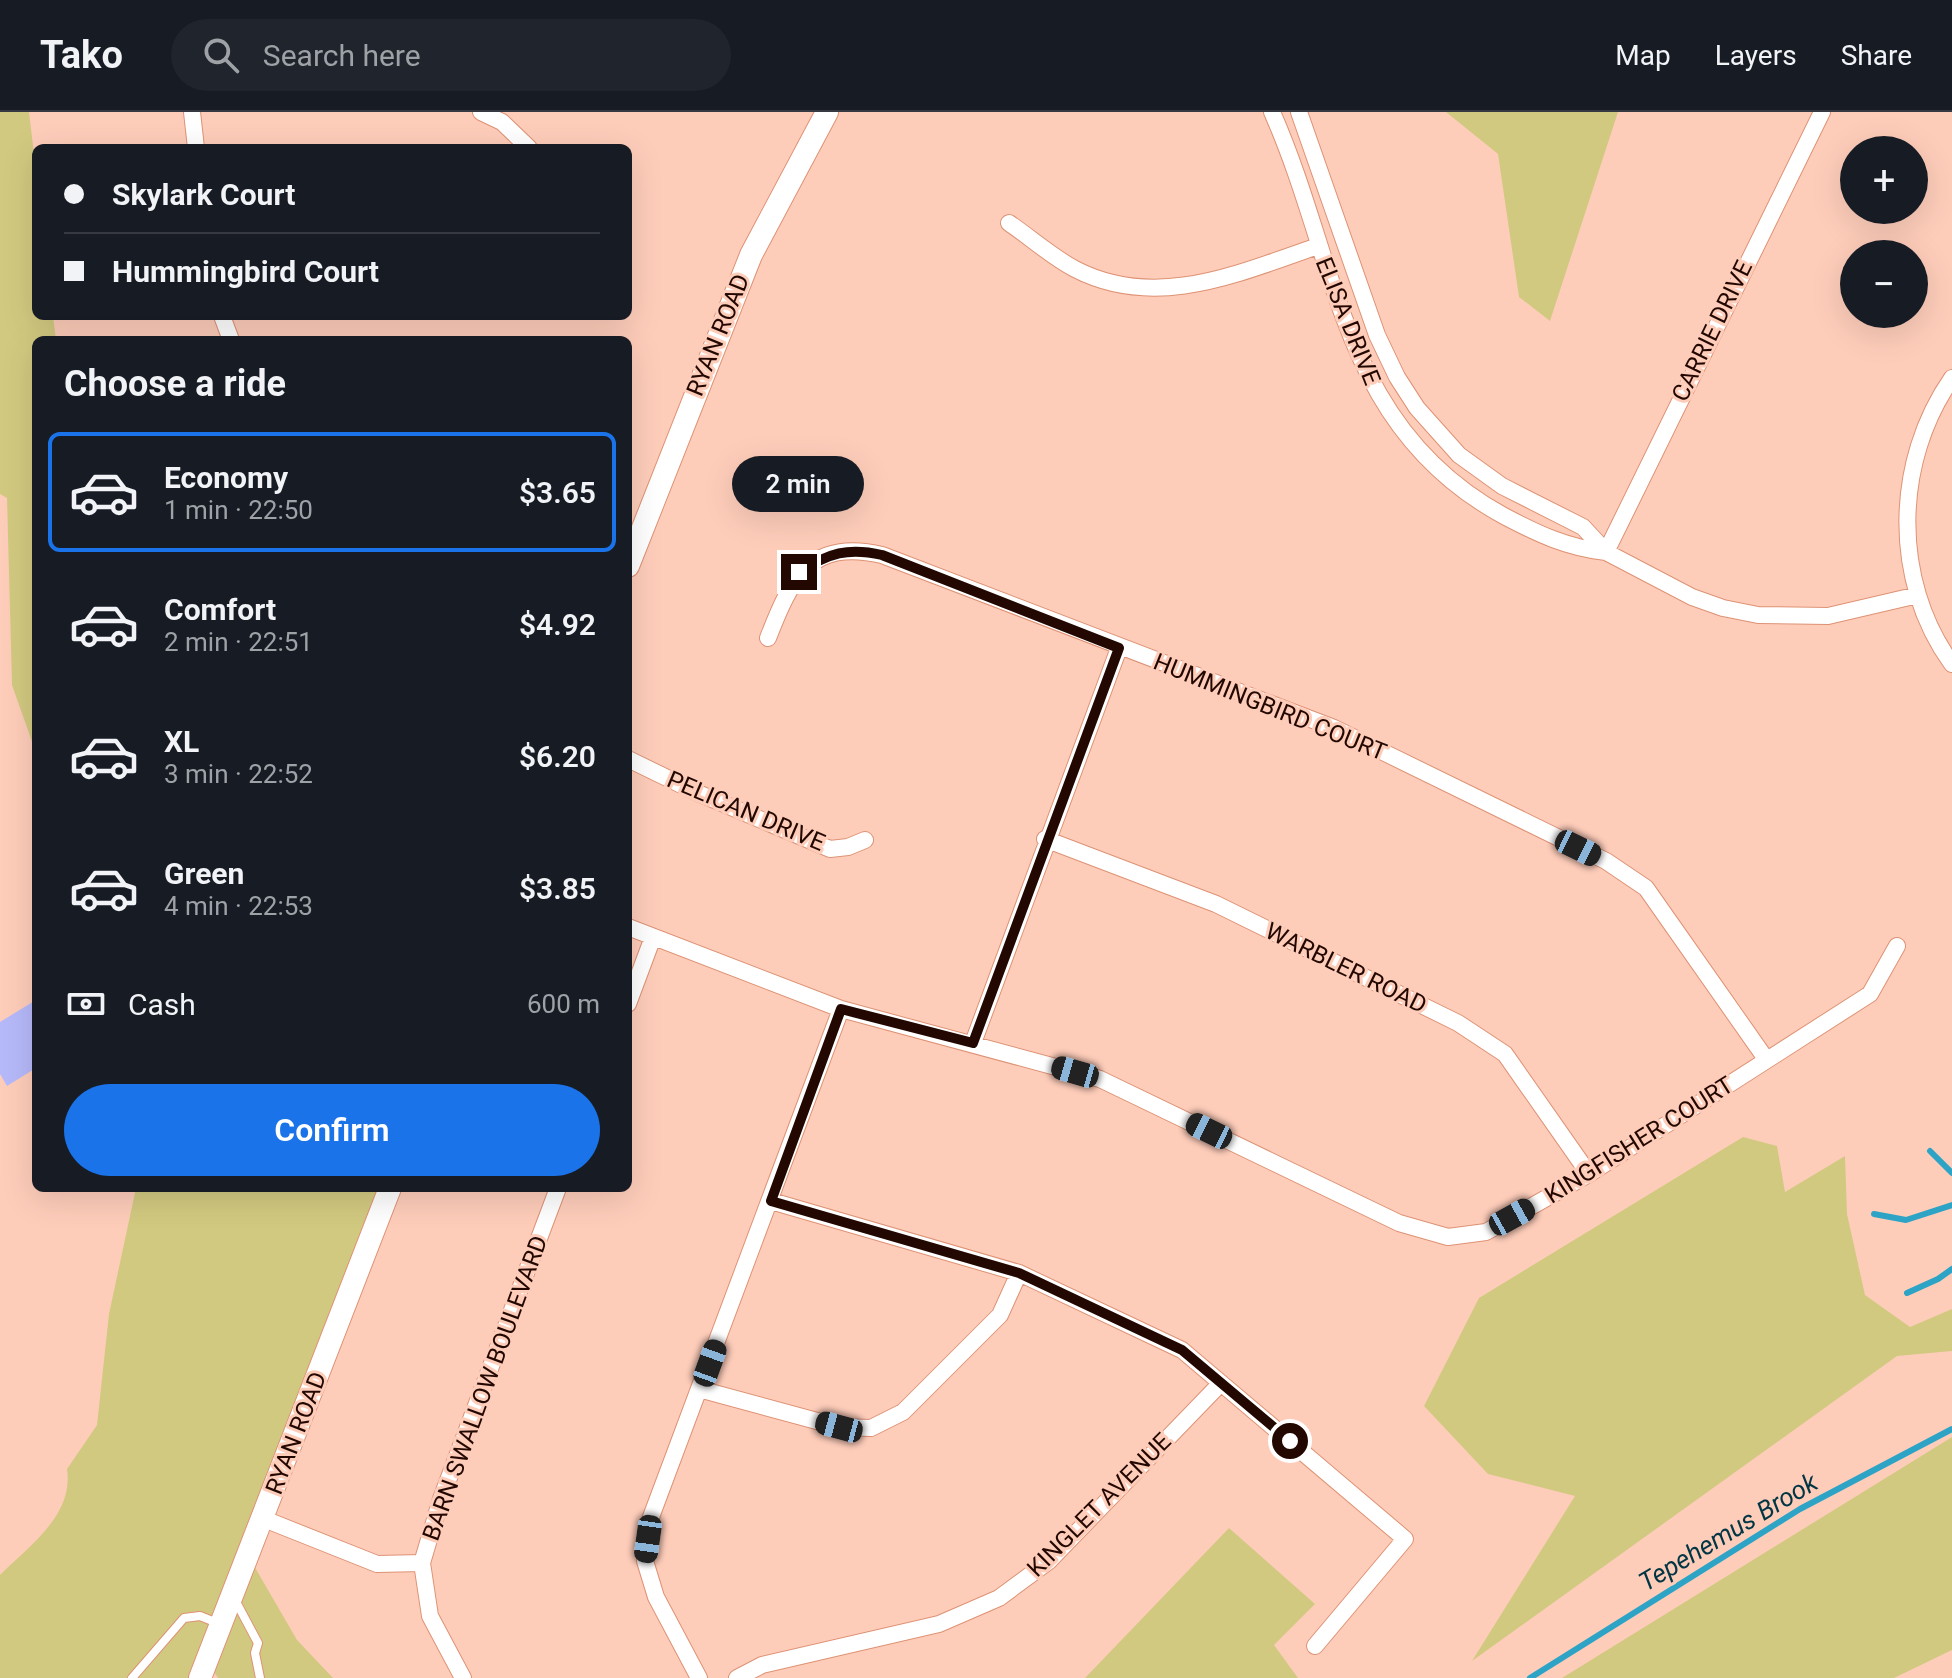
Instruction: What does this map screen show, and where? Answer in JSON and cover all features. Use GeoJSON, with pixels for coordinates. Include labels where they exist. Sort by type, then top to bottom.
{"type":"FeatureCollection","features":[{"type":"Feature","properties":{"kind":"street"},"geometry":{"type":"LineString","coordinates":[[192,112],[196,144]]}},
{"type":"Feature","properties":{"kind":"street"},"geometry":{"type":"LineString","coordinates":[[481,112],[502,122],[525,144]]}},
{"type":"Feature","properties":{"kind":"street","name":"RYAN ROAD"},"geometry":{"type":"LineString","coordinates":[[632,556],[751,255],[827,112]]}},
{"type":"Feature","properties":{"kind":"street","name":"ELISA DRIVE"},"geometry":{"type":"LineString","coordinates":[[1272,112],[1364,372],[1406,435],[1444,475],[1492,509],[1561,545],[1606,552],[1692,597],[1758,615],[1828,616],[1918,595]]}},
{"type":"Feature","properties":{"kind":"street","name":"ELISA DRIVE"},"geometry":{"type":"LineString","coordinates":[[1299,112],[1389,360],[1417,408],[1459,455],[1502,486],[1583,527],[1606,552]]}},
{"type":"Feature","properties":{"kind":"street","name":"CARRIE DRIVE"},"geometry":{"type":"LineString","coordinates":[[1606,552],[1822,112]]}},
{"type":"Feature","properties":{"kind":"street"},"geometry":{"type":"LineString","coordinates":[[1009,223],[1087,275],[1152,288],[1217,280],[1318,246]]}},
{"type":"Feature","properties":{"kind":"street"},"geometry":{"type":"LineString","coordinates":[[1364,372],[1389,360]]}},
{"type":"Feature","properties":{"kind":"street"},"geometry":{"type":"LineString","coordinates":[[1952,378],[1923,431],[1908,489],[1909,557],[1918,595],[1933,632],[1952,664]]}},
{"type":"Feature","properties":{"kind":"street"},"geometry":{"type":"LineString","coordinates":[[1444,475],[1459,455]]}},
{"type":"Feature","properties":{"kind":"street","name":"HUMMINGBIRD COURT"},"geometry":{"type":"LineString","coordinates":[[768,638],[787,590],[799,572],[823,557],[858,550],[882,555],[1334,728],[1606,861],[1646,888],[1766,1059]]}},
{"type":"Feature","properties":{"kind":"street"},"geometry":{"type":"LineString","coordinates":[[973,1043],[1045,839],[1119,648]]}},
{"type":"Feature","properties":{"kind":"street","name":"PELICAN DRIVE"},"geometry":{"type":"LineString","coordinates":[[632,761],[698,793],[830,849],[848,847],[865,840]]}},
{"type":"Feature","properties":{"kind":"street","name":"WARBLER ROAD"},"geometry":{"type":"LineString","coordinates":[[1045,839],[1216,904],[1458,1023],[1505,1054],[1589,1174]]}},
{"type":"Feature","properties":{"kind":"street","name":"KINGFISHER COURT"},"geometry":{"type":"LineString","coordinates":[[632,929],[841,1009],[1100,1079],[1399,1223],[1448,1237],[1486,1232],[1589,1174],[1870,994],[1897,946]]}},
{"type":"Feature","properties":{"kind":"street"},"geometry":{"type":"LineString","coordinates":[[632,993],[653,937]]}},
{"type":"Feature","properties":{"kind":"street"},"geometry":{"type":"LineString","coordinates":[[699,1678],[656,1597],[645,1561],[651,1517],[841,1009]]}},
{"type":"Feature","properties":{"kind":"street","name":"RYAN ROAD"},"geometry":{"type":"LineString","coordinates":[[200,1678],[388,1192]]}},
{"type":"Feature","properties":{"kind":"street","name":"BARN SWALLOW BOULEVARD"},"geometry":{"type":"LineString","coordinates":[[463,1678],[430,1616],[422,1563],[441,1499],[556,1192]]}},
{"type":"Feature","properties":{"kind":"street"},"geometry":{"type":"LineString","coordinates":[[771,1201],[1019,1273],[1182,1350],[1405,1539],[1315,1646]]}},
{"type":"Feature","properties":{"kind":"street"},"geometry":{"type":"LineString","coordinates":[[699,1389],[839,1427],[871,1428],[903,1412],[1000,1315],[1019,1273]]}},
{"type":"Feature","properties":{"kind":"street","name":"KINGLET AVENUE"},"geometry":{"type":"LineString","coordinates":[[737,1678],[762,1665],[939,1624],[999,1598],[1049,1561],[1221,1383]]}},
{"type":"Feature","properties":{"kind":"street"},"geometry":{"type":"LineString","coordinates":[[264,1519],[377,1564],[422,1563]]}},
{"type":"Feature","properties":{"kind":"lane"},"geometry":{"type":"LineString","coordinates":[[232,1594],[258,1643],[255,1653],[260,1678]]}},
{"type":"Feature","properties":{"kind":"lane"},"geometry":{"type":"LineString","coordinates":[[132,1678],[184,1618],[200,1616],[221,1624]]}},
{"type":"Feature","properties":{"kind":"shaded area"},"geometry":{"type":"Polygon","coordinates":[[[0,112],[29,112],[33,144],[32,320],[54,320],[56,336],[32,336],[32,742],[12,685],[7,498],[0,494],[0,112]]]}},
{"type":"Feature","properties":{"kind":"shaded area"},"geometry":{"type":"Polygon","coordinates":[[[1446,112],[1618,112],[1550,321],[1519,297],[1498,154],[1446,112]]]}},
{"type":"Feature","properties":{"kind":"shaded area"},"geometry":{"type":"Polygon","coordinates":[[[1743,1137],[1777,1146],[1785,1192],[1845,1156],[1847,1214],[1865,1295],[1910,1327],[1952,1309],[1952,1351],[1897,1356],[1472,1661],[1575,1496],[1488,1474],[1424,1406],[1479,1298],[1743,1137]]]}},
{"type":"Feature","properties":{"kind":"shaded area"},"geometry":{"type":"Polygon","coordinates":[[[135,1192],[388,1192],[249,1557],[297,1640],[333,1678],[218,1678],[210,1666],[205,1678],[0,1678],[0,1575],[36,1541],[57,1515],[64,1501],[67,1469],[97,1425],[109,1314],[135,1192]]]}},
{"type":"Feature","properties":{"kind":"shaded area"},"geometry":{"type":"Polygon","coordinates":[[[1952,1437],[1952,1650],[1894,1678],[1562,1678],[1952,1437]]]}},
{"type":"Feature","properties":{"kind":"shaded area"},"geometry":{"type":"Polygon","coordinates":[[[1229,1528],[1315,1604],[1274,1645],[1298,1678],[1085,1678],[1229,1528]]]}},
{"type":"Feature","properties":{"kind":"building"},"geometry":{"type":"Polygon","coordinates":[[[32,1002],[32,1070],[7,1086],[0,1074],[0,1022],[32,1002]]]}},
{"type":"Feature","properties":{"kind":"waterway"},"geometry":{"type":"LineString","coordinates":[[1930,1151],[1952,1173]]}},
{"type":"Feature","properties":{"kind":"waterway"},"geometry":{"type":"LineString","coordinates":[[1874,1214],[1906,1220],[1952,1205]]}},
{"type":"Feature","properties":{"kind":"waterway"},"geometry":{"type":"LineString","coordinates":[[1907,1293],[1952,1269]]}},
{"type":"Feature","properties":{"kind":"waterway","name":"Tepehemus Brook"},"geometry":{"type":"LineString","coordinates":[[1530,1678],[1800,1509],[1952,1429]]}},
{"type":"Feature","properties":{"kind":"route"},"geometry":{"type":"LineString","coordinates":[[799,572],[823,557],[846,549],[882,555],[1119,648],[1045,839],[973,1043],[841,1009],[771,1201],[1019,1273],[1182,1350],[1290,1441]]}}]}
